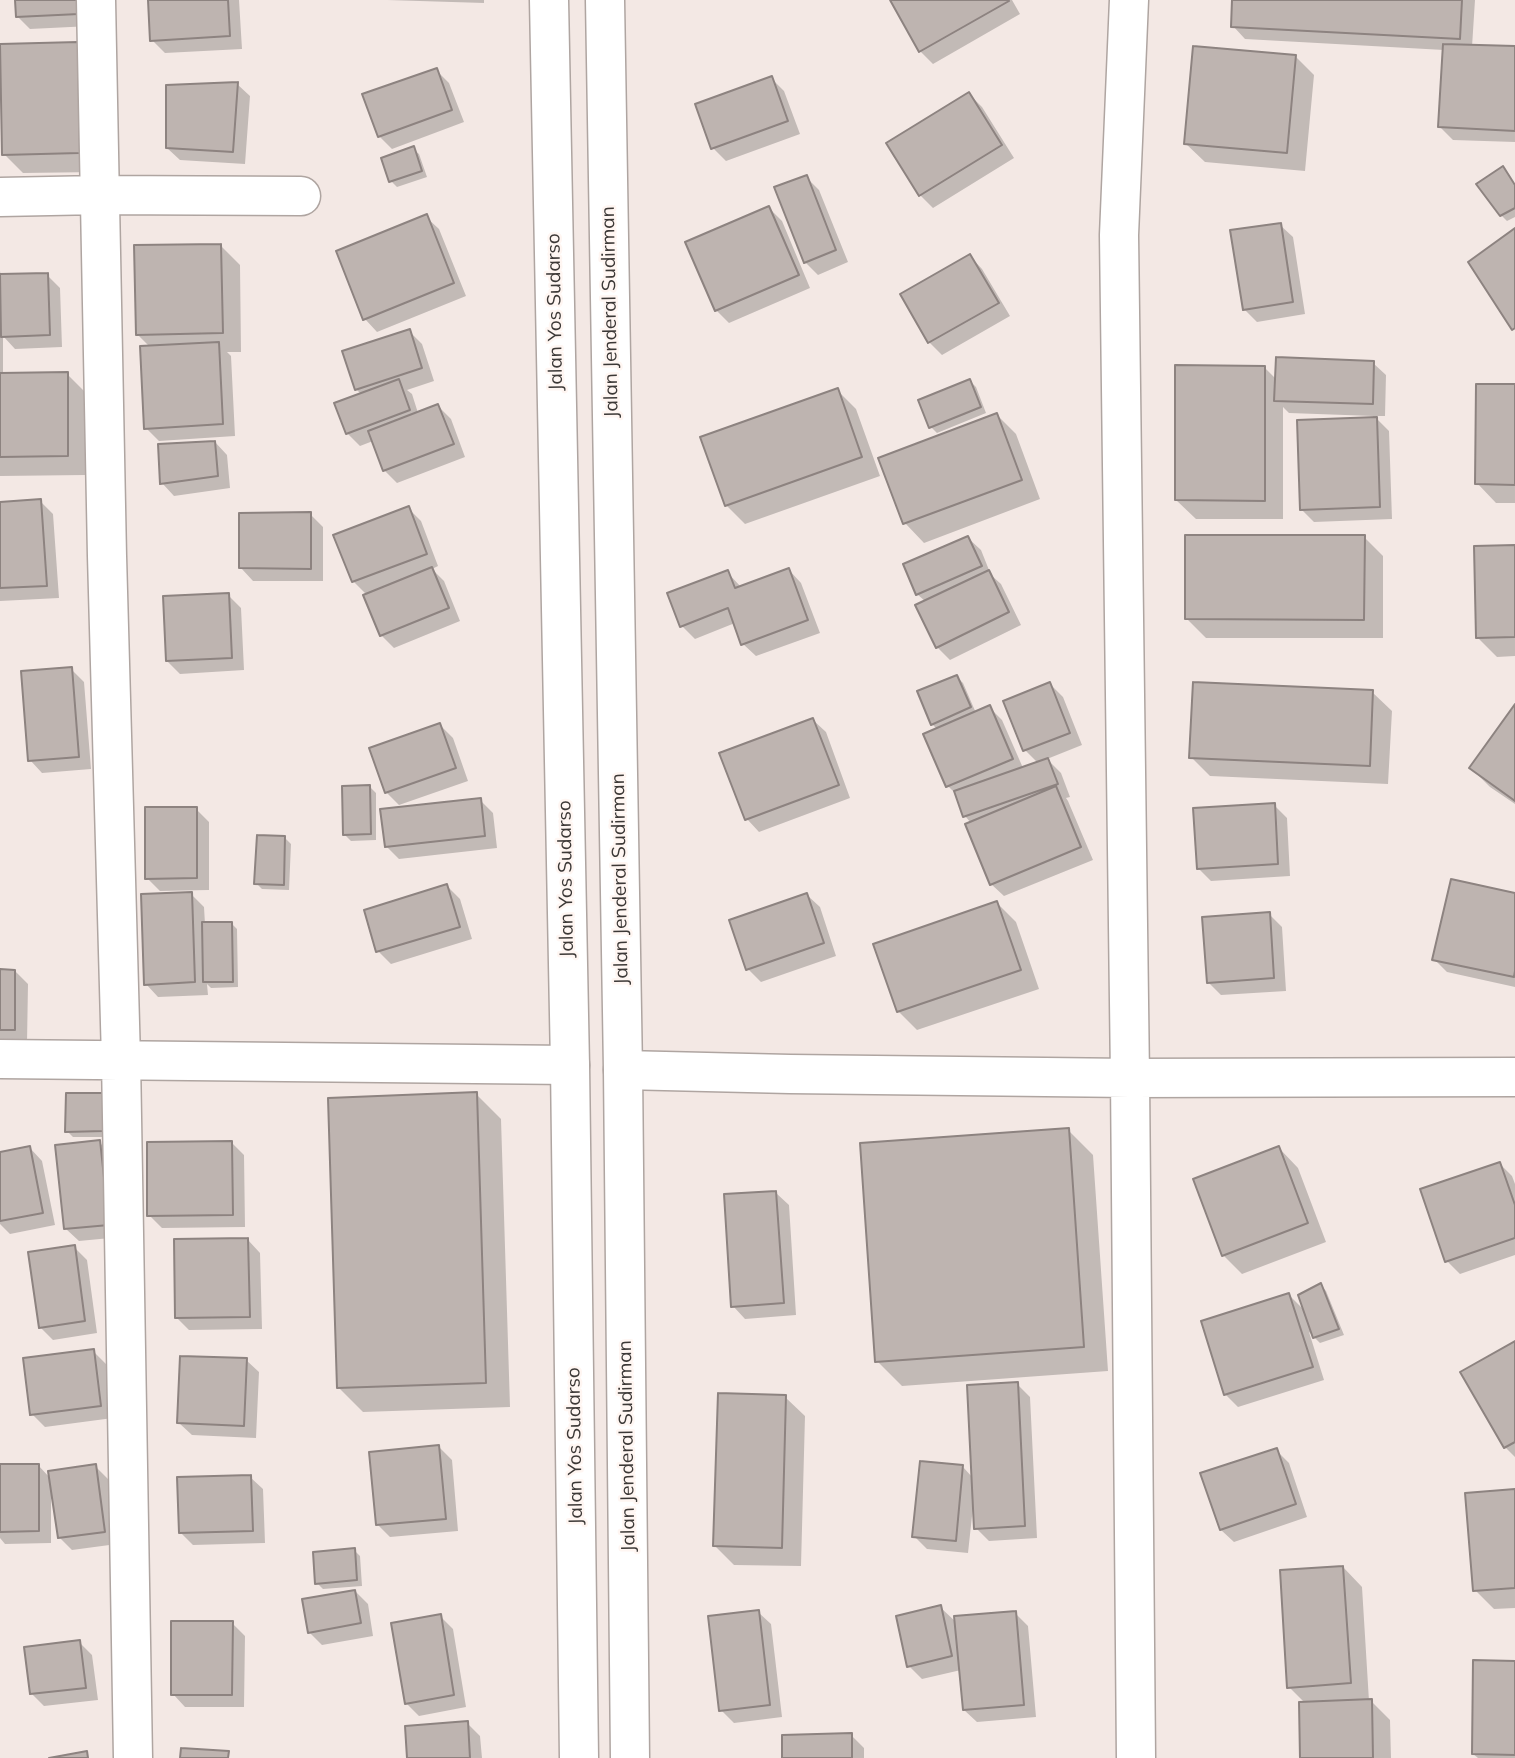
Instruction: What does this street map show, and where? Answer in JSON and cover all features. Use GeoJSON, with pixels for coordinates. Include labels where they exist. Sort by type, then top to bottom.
{"type":"FeatureCollection","features":[{"type":"Feature","properties":{"kind":"main road"},"geometry":{"type":"LineString","coordinates":[[96,0],[121,1059],[133,1758]]}},
{"type":"Feature","properties":{"kind":"main road","name":"Jalan Yos Sudarso"},"geometry":{"type":"LineString","coordinates":[[549,0],[570,1065],[579,1758]]}},
{"type":"Feature","properties":{"kind":"main road","name":"Jalan Jenderal Sudirman"},"geometry":{"type":"LineString","coordinates":[[605,0],[623,1070],[630,1758]]}},
{"type":"Feature","properties":{"kind":"main road"},"geometry":{"type":"LineString","coordinates":[[1129,0],[1119,235],[1136,1758]]}},
{"type":"Feature","properties":{"kind":"main road"},"geometry":{"type":"LineString","coordinates":[[0,197],[301,196]]}},
{"type":"Feature","properties":{"kind":"main road"},"geometry":{"type":"LineString","coordinates":[[0,1059],[570,1065]]}},
{"type":"Feature","properties":{"kind":"main road"},"geometry":{"type":"LineString","coordinates":[[623,1070],[1130,1078],[1515,1077]]}},
{"type":"Feature","properties":{"kind":"building"},"geometry":{"type":"Polygon","coordinates":[[[15,0],[78,0],[79,14],[16,17],[15,0]]]}},
{"type":"Feature","properties":{"kind":"building"},"geometry":{"type":"Polygon","coordinates":[[[148,0],[228,0],[230,36],[150,41],[148,0]]]}},
{"type":"Feature","properties":{"kind":"building"},"geometry":{"type":"Polygon","coordinates":[[[890,0],[1008,0],[1009,1],[919,52],[890,0]]]}},
{"type":"Feature","properties":{"kind":"building"},"geometry":{"type":"Polygon","coordinates":[[[1232,0],[1462,0],[1460,39],[1231,27],[1232,0]]]}},
{"type":"Feature","properties":{"kind":"building"},"geometry":{"type":"Polygon","coordinates":[[[78,42],[80,153],[2,155],[0,44],[78,42]]]}},
{"type":"Feature","properties":{"kind":"building"},"geometry":{"type":"Polygon","coordinates":[[[1443,44],[1515,46],[1515,131],[1438,127],[1443,44]]]}},
{"type":"Feature","properties":{"kind":"building"},"geometry":{"type":"Polygon","coordinates":[[[1193,46],[1296,55],[1287,153],[1184,144],[1193,46]]]}},
{"type":"Feature","properties":{"kind":"building"},"geometry":{"type":"Polygon","coordinates":[[[437,68],[452,110],[378,137],[362,94],[437,68]]]}},
{"type":"Feature","properties":{"kind":"building"},"geometry":{"type":"Polygon","coordinates":[[[772,76],[788,121],[711,149],[695,104],[772,76]]]}},
{"type":"Feature","properties":{"kind":"building"},"geometry":{"type":"Polygon","coordinates":[[[238,82],[233,152],[166,148],[166,85],[238,82]]]}},
{"type":"Feature","properties":{"kind":"building"},"geometry":{"type":"Polygon","coordinates":[[[969,92],[1002,145],[919,196],[886,143],[969,92]]]}},
{"type":"Feature","properties":{"kind":"building"},"geometry":{"type":"Polygon","coordinates":[[[414,146],[422,171],[389,182],[381,158],[414,146]]]}},
{"type":"Feature","properties":{"kind":"building"},"geometry":{"type":"Polygon","coordinates":[[[1503,166],[1515,185],[1515,208],[1500,216],[1476,184],[1503,166]]]}},
{"type":"Feature","properties":{"kind":"building"},"geometry":{"type":"Polygon","coordinates":[[[807,175],[836,250],[804,263],[774,187],[807,175]]]}},
{"type":"Feature","properties":{"kind":"building"},"geometry":{"type":"Polygon","coordinates":[[[769,206],[799,275],[715,311],[685,242],[769,206]]]}},
{"type":"Feature","properties":{"kind":"building"},"geometry":{"type":"Polygon","coordinates":[[[427,214],[454,283],[363,320],[336,251],[427,214]]]}},
{"type":"Feature","properties":{"kind":"building"},"geometry":{"type":"Polygon","coordinates":[[[1281,223],[1293,302],[1243,310],[1230,230],[1281,223]]]}},
{"type":"Feature","properties":{"kind":"building"},"geometry":{"type":"Polygon","coordinates":[[[1515,228],[1515,328],[1512,330],[1468,262],[1515,228]]]}},
{"type":"Feature","properties":{"kind":"building"},"geometry":{"type":"Polygon","coordinates":[[[221,244],[223,333],[136,335],[134,245],[221,244]]]}},
{"type":"Feature","properties":{"kind":"building"},"geometry":{"type":"Polygon","coordinates":[[[970,254],[999,303],[928,343],[900,294],[970,254]]]}},
{"type":"Feature","properties":{"kind":"building"},"geometry":{"type":"Polygon","coordinates":[[[48,273],[50,335],[1,337],[0,274],[48,273]]]}},
{"type":"Feature","properties":{"kind":"building"},"geometry":{"type":"Polygon","coordinates":[[[410,329],[422,368],[355,390],[342,351],[410,329]]]}},
{"type":"Feature","properties":{"kind":"building"},"geometry":{"type":"Polygon","coordinates":[[[219,342],[223,424],[144,429],[140,346],[219,342]]]}},
{"type":"Feature","properties":{"kind":"building"},"geometry":{"type":"Polygon","coordinates":[[[1276,357],[1374,361],[1373,404],[1274,401],[1276,357]]]}},
{"type":"Feature","properties":{"kind":"building"},"geometry":{"type":"Polygon","coordinates":[[[1175,365],[1265,366],[1265,501],[1175,500],[1175,365]]]}},
{"type":"Feature","properties":{"kind":"building"},"geometry":{"type":"Polygon","coordinates":[[[68,372],[68,456],[0,457],[0,373],[68,372]]]}},
{"type":"Feature","properties":{"kind":"building"},"geometry":{"type":"Polygon","coordinates":[[[399,379],[410,410],[346,434],[334,403],[399,379]]]}},
{"type":"Feature","properties":{"kind":"building"},"geometry":{"type":"Polygon","coordinates":[[[970,379],[981,407],[929,428],[918,400],[970,379]]]}},
{"type":"Feature","properties":{"kind":"building"},"geometry":{"type":"Polygon","coordinates":[[[1476,384],[1515,384],[1515,485],[1475,484],[1476,384]]]}},
{"type":"Feature","properties":{"kind":"building"},"geometry":{"type":"Polygon","coordinates":[[[838,388],[862,457],[725,506],[700,437],[838,388]]]}},
{"type":"Feature","properties":{"kind":"building"},"geometry":{"type":"Polygon","coordinates":[[[438,404],[454,444],[383,471],[368,431],[438,404]]]}},
{"type":"Feature","properties":{"kind":"building"},"geometry":{"type":"Polygon","coordinates":[[[997,413],[1022,480],[903,524],[878,458],[997,413]]]}},
{"type":"Feature","properties":{"kind":"building"},"geometry":{"type":"Polygon","coordinates":[[[1377,417],[1380,507],[1300,510],[1297,420],[1377,417]]]}},
{"type":"Feature","properties":{"kind":"building"},"geometry":{"type":"Polygon","coordinates":[[[215,441],[218,476],[160,484],[158,444],[215,441]]]}},
{"type":"Feature","properties":{"kind":"building"},"geometry":{"type":"Polygon","coordinates":[[[41,499],[47,586],[0,588],[0,502],[41,499]]]}},
{"type":"Feature","properties":{"kind":"building"},"geometry":{"type":"Polygon","coordinates":[[[409,506],[427,554],[352,582],[333,535],[409,506]]]}},
{"type":"Feature","properties":{"kind":"building"},"geometry":{"type":"Polygon","coordinates":[[[311,512],[311,569],[239,568],[239,513],[311,512]]]}},
{"type":"Feature","properties":{"kind":"building"},"geometry":{"type":"Polygon","coordinates":[[[1185,535],[1365,535],[1364,620],[1185,619],[1185,535]]]}},
{"type":"Feature","properties":{"kind":"building"},"geometry":{"type":"Polygon","coordinates":[[[968,536],[982,566],[916,595],[903,564],[968,536]]]}},
{"type":"Feature","properties":{"kind":"building"},"geometry":{"type":"Polygon","coordinates":[[[1515,545],[1515,637],[1476,638],[1474,546],[1515,545]]]}},
{"type":"Feature","properties":{"kind":"building"},"geometry":{"type":"Polygon","coordinates":[[[432,567],[449,608],[380,636],[363,595],[432,567]]]}},
{"type":"Feature","properties":{"kind":"building"},"geometry":{"type":"Polygon","coordinates":[[[789,568],[808,620],[741,645],[728,608],[680,627],[667,593],[728,570],[735,588],[789,568]]]}},
{"type":"Feature","properties":{"kind":"building"},"geometry":{"type":"Polygon","coordinates":[[[989,570],[1009,612],[936,648],[915,605],[989,570]]]}},
{"type":"Feature","properties":{"kind":"building"},"geometry":{"type":"Polygon","coordinates":[[[229,593],[232,658],[166,661],[163,596],[229,593]]]}},
{"type":"Feature","properties":{"kind":"building"},"geometry":{"type":"Polygon","coordinates":[[[72,667],[79,757],[28,761],[21,671],[72,667]]]}},
{"type":"Feature","properties":{"kind":"building"},"geometry":{"type":"Polygon","coordinates":[[[957,675],[971,707],[931,725],[917,691],[957,675]]]}},
{"type":"Feature","properties":{"kind":"building"},"geometry":{"type":"Polygon","coordinates":[[[1050,682],[1070,733],[1023,751],[1003,701],[1050,682]]]}},
{"type":"Feature","properties":{"kind":"building"},"geometry":{"type":"Polygon","coordinates":[[[1193,682],[1373,690],[1370,766],[1189,758],[1193,682]]]}},
{"type":"Feature","properties":{"kind":"building"},"geometry":{"type":"Polygon","coordinates":[[[1515,704],[1515,801],[1469,768],[1515,704]]]}},
{"type":"Feature","properties":{"kind":"building"},"geometry":{"type":"Polygon","coordinates":[[[990,705],[1013,759],[946,787],[923,734],[990,705]]]}},
{"type":"Feature","properties":{"kind":"building"},"geometry":{"type":"Polygon","coordinates":[[[813,718],[839,785],[745,820],[719,753],[813,718]]]}},
{"type":"Feature","properties":{"kind":"building"},"geometry":{"type":"Polygon","coordinates":[[[440,723],[456,768],[385,793],[369,748],[440,723]]]}},
{"type":"Feature","properties":{"kind":"building"},"geometry":{"type":"Polygon","coordinates":[[[1048,758],[1058,784],[963,817],[954,791],[1048,758]]]}},
{"type":"Feature","properties":{"kind":"building"},"geometry":{"type":"Polygon","coordinates":[[[370,785],[371,834],[343,835],[342,786],[370,785]]]}},
{"type":"Feature","properties":{"kind":"building"},"geometry":{"type":"Polygon","coordinates":[[[1056,786],[1081,847],[990,885],[965,824],[1056,786]]]}},
{"type":"Feature","properties":{"kind":"building"},"geometry":{"type":"Polygon","coordinates":[[[481,798],[485,836],[385,847],[380,809],[481,798]]]}},
{"type":"Feature","properties":{"kind":"building"},"geometry":{"type":"Polygon","coordinates":[[[1275,803],[1278,864],[1197,869],[1193,808],[1275,803]]]}},
{"type":"Feature","properties":{"kind":"building"},"geometry":{"type":"Polygon","coordinates":[[[145,807],[197,807],[197,878],[145,879],[145,807]]]}},
{"type":"Feature","properties":{"kind":"building"},"geometry":{"type":"Polygon","coordinates":[[[257,835],[285,836],[284,885],[254,884],[257,835]]]}},
{"type":"Feature","properties":{"kind":"building"},"geometry":{"type":"Polygon","coordinates":[[[1451,879],[1515,893],[1514,977],[1432,960],[1451,879]]]}},
{"type":"Feature","properties":{"kind":"building"},"geometry":{"type":"Polygon","coordinates":[[[447,884],[460,927],[376,952],[364,910],[447,884]]]}},
{"type":"Feature","properties":{"kind":"building"},"geometry":{"type":"Polygon","coordinates":[[[192,892],[195,982],[144,985],[141,894],[192,892]]]}},
{"type":"Feature","properties":{"kind":"building"},"geometry":{"type":"Polygon","coordinates":[[[807,893],[824,943],[746,970],[729,920],[807,893]]]}},
{"type":"Feature","properties":{"kind":"building"},"geometry":{"type":"Polygon","coordinates":[[[997,901],[1021,970],[897,1012],[873,944],[997,901]]]}},
{"type":"Feature","properties":{"kind":"building"},"geometry":{"type":"Polygon","coordinates":[[[1270,912],[1274,978],[1207,983],[1202,917],[1270,912]]]}},
{"type":"Feature","properties":{"kind":"building"},"geometry":{"type":"Polygon","coordinates":[[[202,922],[232,922],[233,982],[203,982],[202,922]]]}},
{"type":"Feature","properties":{"kind":"building"},"geometry":{"type":"Polygon","coordinates":[[[0,969],[15,970],[15,1030],[0,1030],[0,969]]]}},
{"type":"Feature","properties":{"kind":"building"},"geometry":{"type":"Polygon","coordinates":[[[477,1092],[486,1383],[337,1388],[328,1098],[477,1092]]]}},
{"type":"Feature","properties":{"kind":"building"},"geometry":{"type":"Polygon","coordinates":[[[66,1093],[104,1093],[104,1131],[65,1132],[66,1093]]]}},
{"type":"Feature","properties":{"kind":"building"},"geometry":{"type":"Polygon","coordinates":[[[1069,1128],[1084,1347],[875,1362],[860,1143],[1069,1128]]]}},
{"type":"Feature","properties":{"kind":"building"},"geometry":{"type":"Polygon","coordinates":[[[100,1140],[109,1225],[64,1229],[55,1145],[100,1140]]]}},
{"type":"Feature","properties":{"kind":"building"},"geometry":{"type":"Polygon","coordinates":[[[232,1141],[233,1215],[147,1216],[147,1142],[232,1141]]]}},
{"type":"Feature","properties":{"kind":"building"},"geometry":{"type":"Polygon","coordinates":[[[30,1146],[43,1213],[0,1221],[0,1152],[30,1146]]]}},
{"type":"Feature","properties":{"kind":"building"},"geometry":{"type":"Polygon","coordinates":[[[1279,1146],[1308,1223],[1222,1256],[1193,1179],[1279,1146]]]}},
{"type":"Feature","properties":{"kind":"building"},"geometry":{"type":"Polygon","coordinates":[[[1500,1162],[1515,1205],[1515,1238],[1445,1262],[1420,1189],[1500,1162]]]}},
{"type":"Feature","properties":{"kind":"building"},"geometry":{"type":"Polygon","coordinates":[[[776,1191],[784,1303],[731,1307],[724,1194],[776,1191]]]}},
{"type":"Feature","properties":{"kind":"building"},"geometry":{"type":"Polygon","coordinates":[[[248,1238],[250,1317],[175,1318],[174,1239],[248,1238]]]}},
{"type":"Feature","properties":{"kind":"building"},"geometry":{"type":"Polygon","coordinates":[[[75,1245],[85,1321],[39,1328],[28,1252],[75,1245]]]}},
{"type":"Feature","properties":{"kind":"building"},"geometry":{"type":"Polygon","coordinates":[[[1321,1283],[1339,1329],[1313,1338],[1298,1295],[1321,1283]]]}},
{"type":"Feature","properties":{"kind":"building"},"geometry":{"type":"Polygon","coordinates":[[[1289,1293],[1313,1367],[1224,1395],[1201,1321],[1289,1293]]]}},
{"type":"Feature","properties":{"kind":"building"},"geometry":{"type":"Polygon","coordinates":[[[1515,1341],[1515,1442],[1504,1448],[1460,1372],[1515,1341]]]}},
{"type":"Feature","properties":{"kind":"building"},"geometry":{"type":"Polygon","coordinates":[[[94,1349],[101,1406],[30,1415],[23,1358],[94,1349]]]}},
{"type":"Feature","properties":{"kind":"building"},"geometry":{"type":"Polygon","coordinates":[[[180,1356],[247,1358],[244,1426],[177,1423],[180,1356]]]}},
{"type":"Feature","properties":{"kind":"building"},"geometry":{"type":"Polygon","coordinates":[[[1018,1382],[1025,1526],[974,1529],[967,1385],[1018,1382]]]}},
{"type":"Feature","properties":{"kind":"building"},"geometry":{"type":"Polygon","coordinates":[[[718,1393],[786,1395],[782,1548],[713,1546],[718,1393]]]}},
{"type":"Feature","properties":{"kind":"building"},"geometry":{"type":"Polygon","coordinates":[[[439,1445],[446,1519],[376,1525],[369,1452],[439,1445]]]}},
{"type":"Feature","properties":{"kind":"building"},"geometry":{"type":"Polygon","coordinates":[[[1277,1448],[1296,1504],[1220,1530],[1200,1473],[1277,1448]]]}},
{"type":"Feature","properties":{"kind":"building"},"geometry":{"type":"Polygon","coordinates":[[[920,1461],[963,1465],[956,1541],[912,1537],[920,1461]]]}},
{"type":"Feature","properties":{"kind":"building"},"geometry":{"type":"Polygon","coordinates":[[[0,1464],[39,1464],[39,1531],[0,1532],[0,1464]]]}},
{"type":"Feature","properties":{"kind":"building"},"geometry":{"type":"Polygon","coordinates":[[[96,1464],[105,1532],[58,1538],[48,1471],[96,1464]]]}},
{"type":"Feature","properties":{"kind":"building"},"geometry":{"type":"Polygon","coordinates":[[[251,1475],[253,1531],[179,1533],[177,1477],[251,1475]]]}},
{"type":"Feature","properties":{"kind":"building"},"geometry":{"type":"Polygon","coordinates":[[[1515,1489],[1515,1588],[1473,1591],[1465,1493],[1515,1489]]]}},
{"type":"Feature","properties":{"kind":"building"},"geometry":{"type":"Polygon","coordinates":[[[355,1548],[357,1580],[315,1584],[313,1552],[355,1548]]]}},
{"type":"Feature","properties":{"kind":"building"},"geometry":{"type":"Polygon","coordinates":[[[1343,1566],[1351,1683],[1287,1688],[1280,1570],[1343,1566]]]}},
{"type":"Feature","properties":{"kind":"building"},"geometry":{"type":"Polygon","coordinates":[[[355,1590],[361,1623],[308,1633],[302,1599],[355,1590]]]}},
{"type":"Feature","properties":{"kind":"building"},"geometry":{"type":"Polygon","coordinates":[[[941,1605],[952,1656],[907,1667],[896,1616],[941,1605]]]}},
{"type":"Feature","properties":{"kind":"building"},"geometry":{"type":"Polygon","coordinates":[[[759,1610],[770,1705],[719,1711],[708,1616],[759,1610]]]}},
{"type":"Feature","properties":{"kind":"building"},"geometry":{"type":"Polygon","coordinates":[[[1016,1611],[1024,1705],[963,1710],[954,1616],[1016,1611]]]}},
{"type":"Feature","properties":{"kind":"building"},"geometry":{"type":"Polygon","coordinates":[[[441,1614],[454,1695],[405,1704],[391,1623],[441,1614]]]}},
{"type":"Feature","properties":{"kind":"building"},"geometry":{"type":"Polygon","coordinates":[[[171,1621],[233,1621],[232,1695],[171,1695],[171,1621]]]}},
{"type":"Feature","properties":{"kind":"building"},"geometry":{"type":"Polygon","coordinates":[[[80,1640],[86,1688],[30,1694],[24,1647],[80,1640]]]}},
{"type":"Feature","properties":{"kind":"building"},"geometry":{"type":"Polygon","coordinates":[[[1473,1660],[1515,1661],[1515,1755],[1472,1754],[1473,1660]]]}},
{"type":"Feature","properties":{"kind":"building"},"geometry":{"type":"Polygon","coordinates":[[[1372,1699],[1373,1758],[1300,1758],[1299,1702],[1372,1699]]]}},
{"type":"Feature","properties":{"kind":"building"},"geometry":{"type":"Polygon","coordinates":[[[468,1721],[470,1758],[407,1758],[405,1726],[468,1721]]]}},
{"type":"Feature","properties":{"kind":"building"},"geometry":{"type":"Polygon","coordinates":[[[852,1733],[852,1758],[782,1758],[782,1735],[852,1733]]]}},
{"type":"Feature","properties":{"kind":"building"},"geometry":{"type":"Polygon","coordinates":[[[181,1748],[229,1751],[228,1758],[180,1758],[181,1748]]]}},
{"type":"Feature","properties":{"kind":"building"},"geometry":{"type":"Polygon","coordinates":[[[87,1751],[88,1758],[49,1758],[87,1751]]]}}]}
